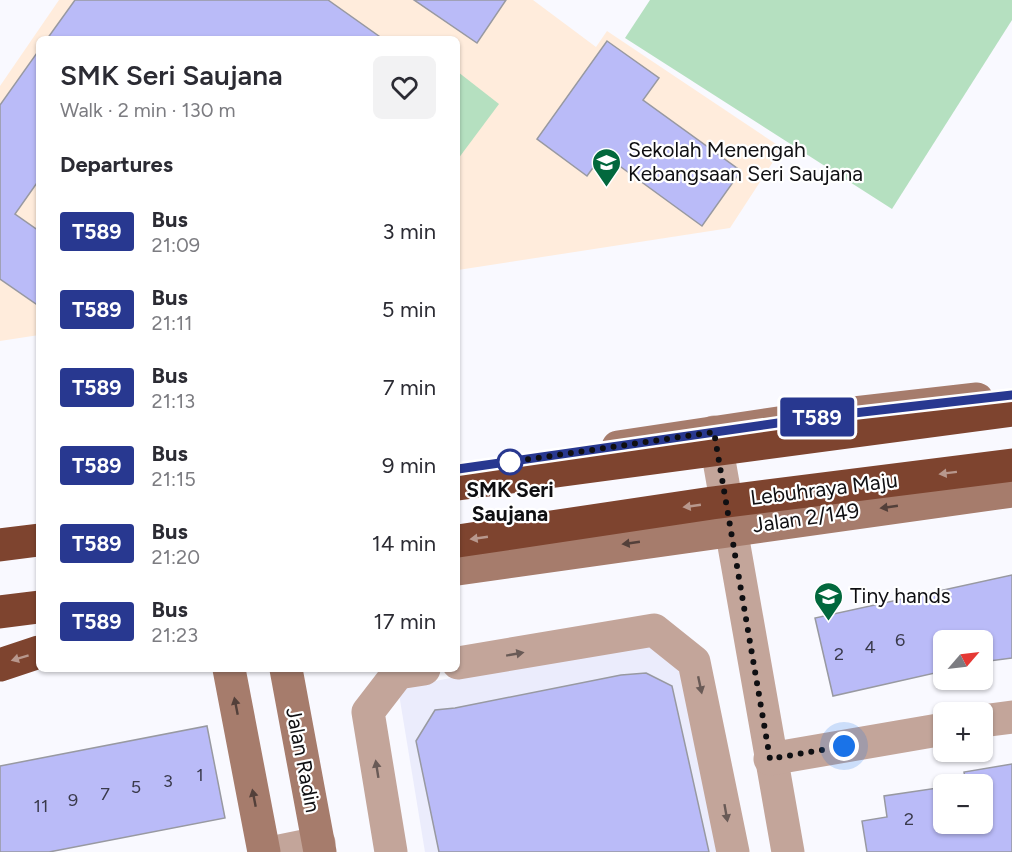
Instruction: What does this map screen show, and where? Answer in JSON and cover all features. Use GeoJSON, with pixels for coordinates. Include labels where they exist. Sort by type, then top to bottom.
{"type":"FeatureCollection","features":[{"type":"Feature","properties":{"kind":"highway"},"geometry":{"type":"LineString","coordinates":[[460,484],[1012,410]]}},
{"type":"Feature","properties":{"kind":"highway","name":"Lebuhraya Maju"},"geometry":{"type":"LineString","coordinates":[[460,541],[712,503],[1012,465]]}},
{"type":"Feature","properties":{"kind":"highway"},"geometry":{"type":"LineString","coordinates":[[0,546],[36,540]]}},
{"type":"Feature","properties":{"kind":"highway"},"geometry":{"type":"LineString","coordinates":[[0,612],[36,606]]}},
{"type":"Feature","properties":{"kind":"highway"},"geometry":{"type":"LineString","coordinates":[[0,664],[36,653]]}},
{"type":"Feature","properties":{"kind":"main road"},"geometry":{"type":"LineString","coordinates":[[460,469],[819,417],[1012,395]]}},
{"type":"Feature","properties":{"kind":"main road","name":"Jalan 2/149"},"geometry":{"type":"LineString","coordinates":[[460,569],[1012,491]]}},
{"type":"Feature","properties":{"kind":"main road"},"geometry":{"type":"LineString","coordinates":[[0,530],[36,524]]}},
{"type":"Feature","properties":{"kind":"main road"},"geometry":{"type":"LineString","coordinates":[[0,628],[36,623]]}},
{"type":"Feature","properties":{"kind":"main road"},"geometry":{"type":"LineString","coordinates":[[230,672],[264,852]]}},
{"type":"Feature","properties":{"kind":"main road","name":"Jalan Radin"},"geometry":{"type":"LineString","coordinates":[[286,672],[320,847]]}},
{"type":"Feature","properties":{"kind":"street"},"geometry":{"type":"LineString","coordinates":[[714,432],[788,852]]}},
{"type":"Feature","properties":{"kind":"street"},"geometry":{"type":"LineString","coordinates":[[460,663],[654,630],[694,662],[733,852]]}},
{"type":"Feature","properties":{"kind":"street"},"geometry":{"type":"LineString","coordinates":[[391,852],[368,712],[398,674],[408,672]]}},
{"type":"Feature","properties":{"kind":"street"},"geometry":{"type":"LineString","coordinates":[[993,720],[1012,717]]}},
{"type":"Feature","properties":{"kind":"street"},"geometry":{"type":"LineString","coordinates":[[770,759],[933,731]]}},
{"type":"Feature","properties":{"kind":"street"},"geometry":{"type":"LineString","coordinates":[[275,852],[320,847]]}},
{"type":"Feature","properties":{"kind":"shaded area","name":"Sekolah Menengah Kebangsaan Seri Saujana"},"geometry":{"type":"Polygon","coordinates":[[[59,0],[533,0],[596,47],[607,31],[782,148],[730,228],[460,270],[460,36],[36,36],[36,335],[0,341],[0,86],[59,0]]]}},
{"type":"Feature","properties":{"kind":"shaded area"},"geometry":{"type":"Polygon","coordinates":[[[646,641],[687,668],[720,852],[425,852],[398,688],[646,641]]]}},
{"type":"Feature","properties":{"kind":"green space"},"geometry":{"type":"Polygon","coordinates":[[[650,0],[1012,0],[1012,20],[892,209],[625,38],[650,0]]]}},
{"type":"Feature","properties":{"kind":"green space"},"geometry":{"type":"Polygon","coordinates":[[[460,74],[499,104],[460,156],[460,74]]]}},
{"type":"Feature","properties":{"kind":"building"},"geometry":{"type":"Polygon","coordinates":[[[75,0],[328,0],[379,36],[49,36],[75,0]]]}},
{"type":"Feature","properties":{"kind":"building"},"geometry":{"type":"Polygon","coordinates":[[[414,0],[506,0],[477,43],[414,0]]]}},
{"type":"Feature","properties":{"kind":"building"},"geometry":{"type":"Polygon","coordinates":[[[607,41],[659,78],[643,100],[741,171],[702,226],[603,154],[587,176],[537,139],[607,41]]]}},
{"type":"Feature","properties":{"kind":"building"},"geometry":{"type":"Polygon","coordinates":[[[36,54],[36,184],[15,214],[36,229],[36,304],[0,279],[0,105],[36,54]]]}},
{"type":"Feature","properties":{"kind":"building"},"geometry":{"type":"Polygon","coordinates":[[[1012,575],[1012,658],[993,661],[993,630],[933,630],[933,673],[833,696],[815,618],[1012,575]]]}},
{"type":"Feature","properties":{"kind":"building"},"geometry":{"type":"Polygon","coordinates":[[[646,673],[672,686],[709,852],[439,852],[416,741],[435,710],[621,675],[646,673]]]}},
{"type":"Feature","properties":{"kind":"building"},"geometry":{"type":"Polygon","coordinates":[[[207,726],[225,818],[49,852],[0,852],[0,766],[207,726]]]}},
{"type":"Feature","properties":{"kind":"building"},"geometry":{"type":"Polygon","coordinates":[[[1012,764],[1012,852],[867,852],[862,821],[887,817],[884,796],[933,789],[933,834],[993,834],[993,774],[964,774],[964,772],[1012,764]]]}},
{"type":"Feature","properties":{"kind":"bus line","name":"T589"},"geometry":{"type":"LineString","coordinates":[[460,469],[819,417],[1012,395]]}},
{"type":"Feature","properties":{"kind":"place","name":"Sekolah Menengah Kebangsaan Seri Saujana"},"geometry":{"type":"Point","coordinates":[607,188]}},
{"type":"Feature","properties":{"kind":"place","name":"SMK Seri Saujana"},"geometry":{"type":"Point","coordinates":[510,462]}},
{"type":"Feature","properties":{"kind":"place","name":"Tiny hands"},"geometry":{"type":"Point","coordinates":[829,622]}},
{"type":"Feature","properties":{"kind":"route"},"geometry":{"type":"LineString","coordinates":[[510,462],[503,463],[714,432],[770,759],[844,746]]}}]}
